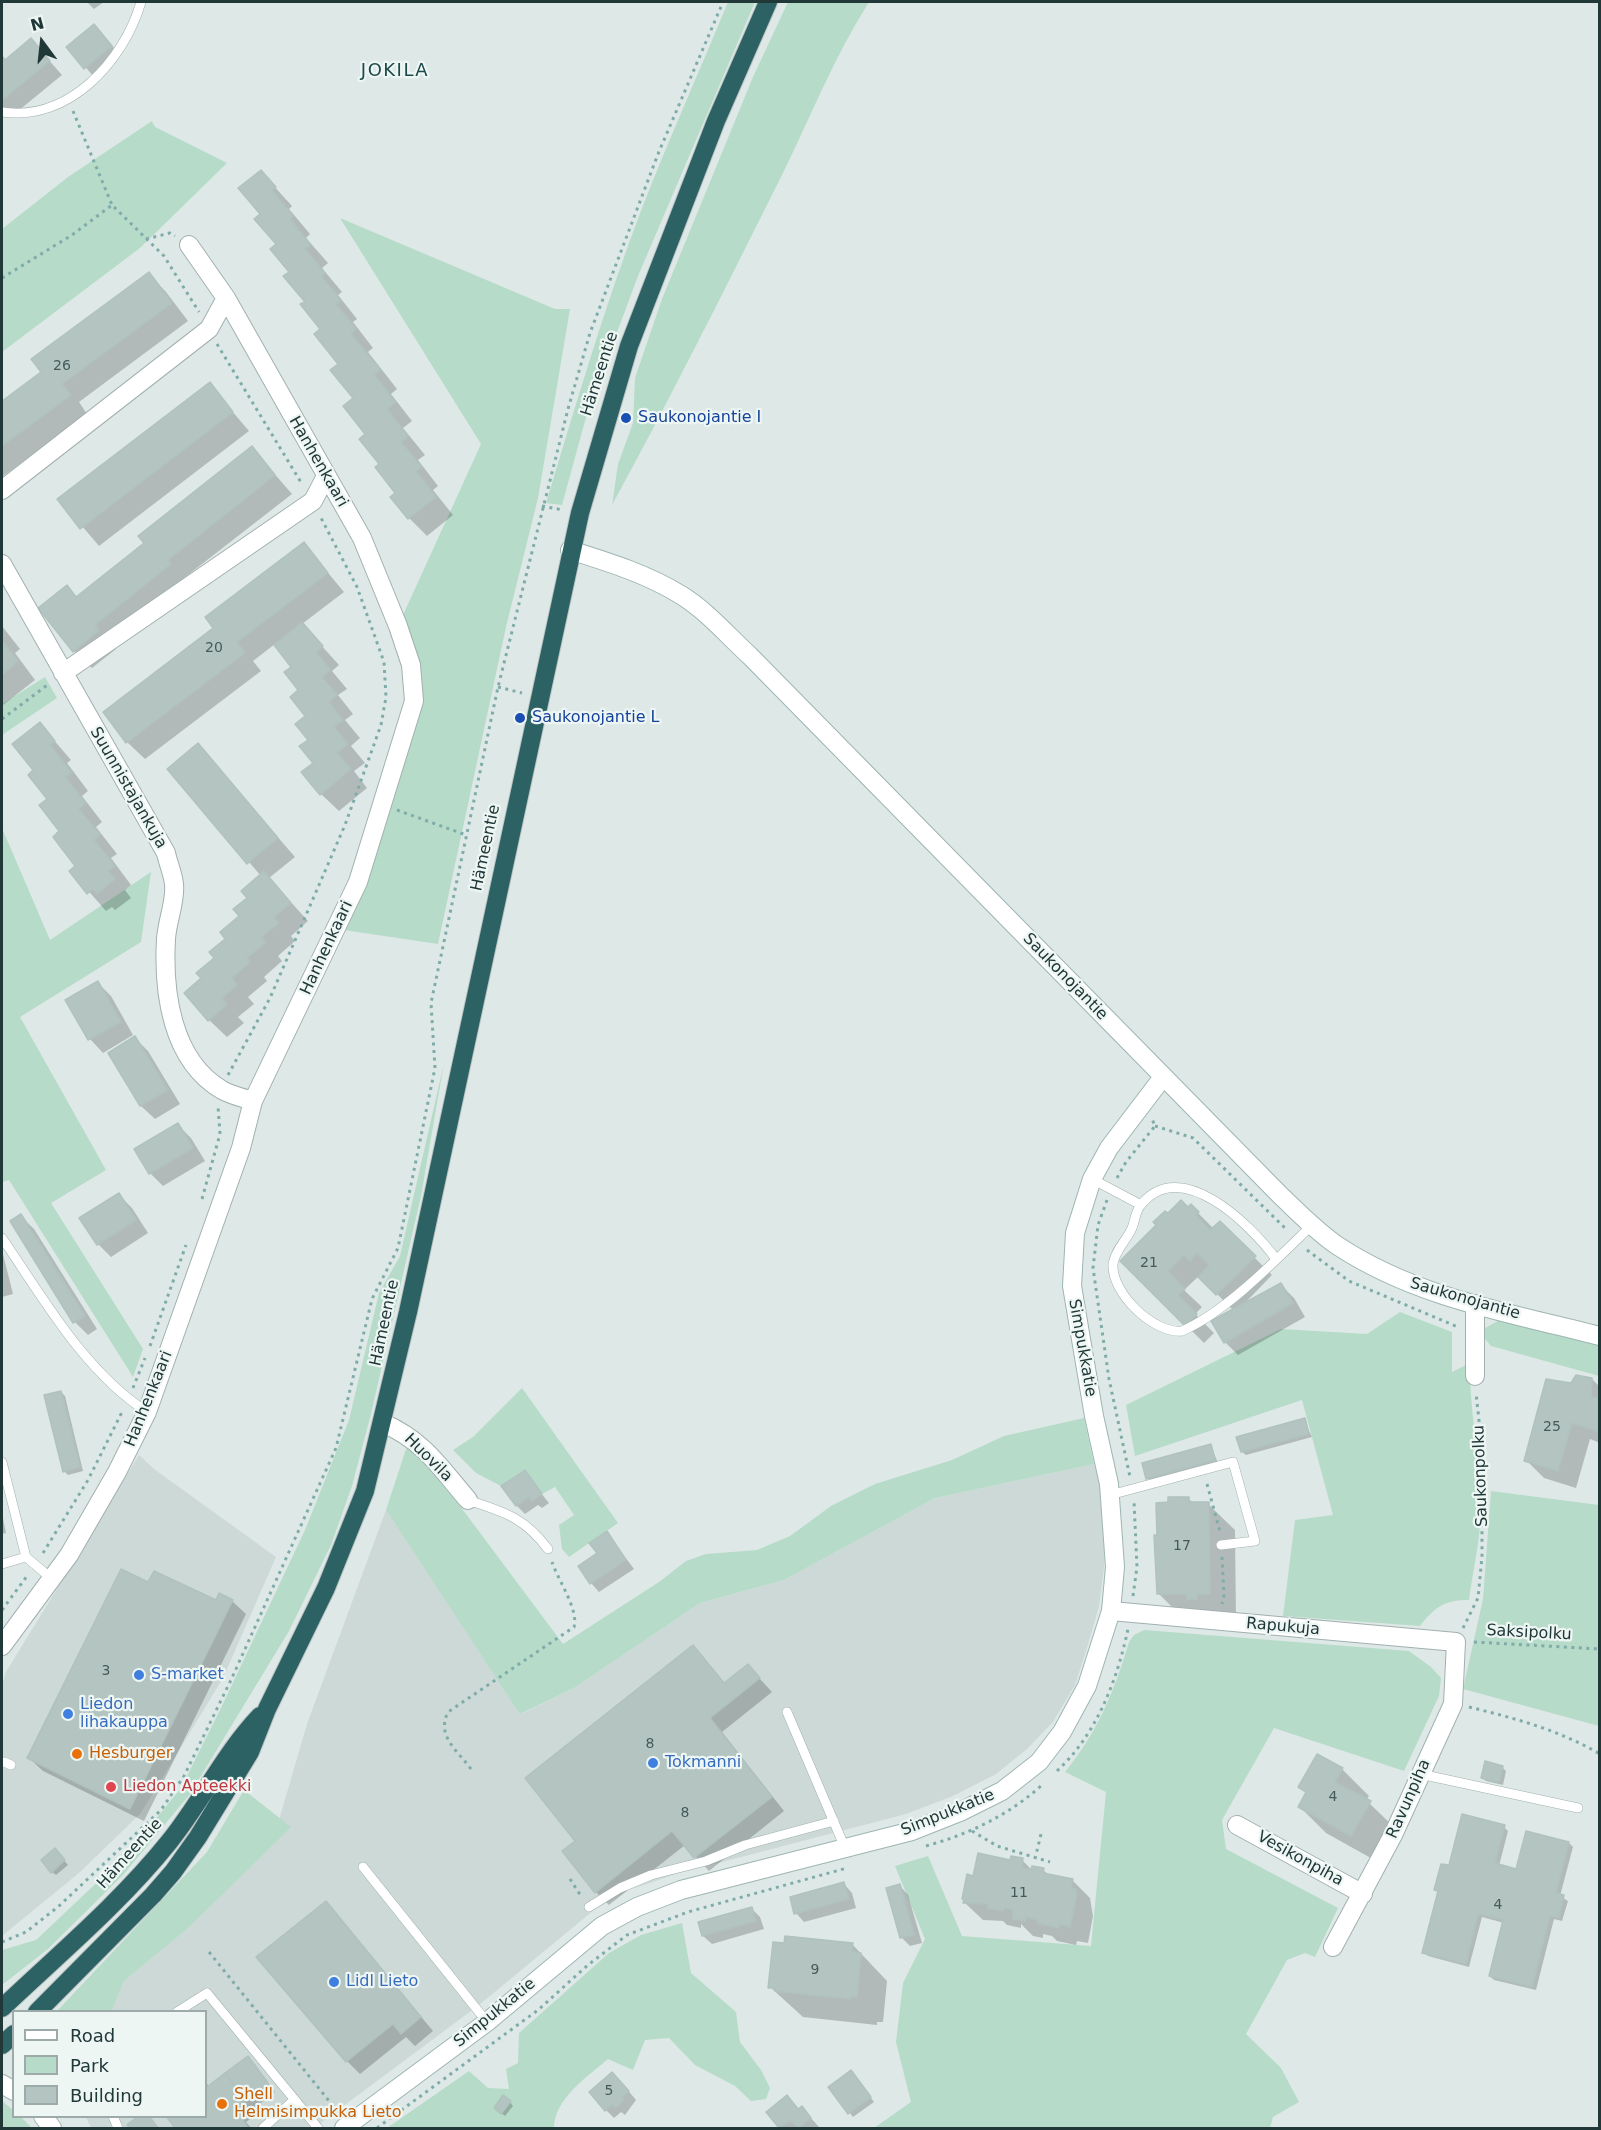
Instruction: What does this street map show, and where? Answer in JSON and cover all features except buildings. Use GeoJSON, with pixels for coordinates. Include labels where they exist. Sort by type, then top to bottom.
{"type":"FeatureCollection","features":[{"type":"Feature","properties":{"kind":"highway","name":"Hämeentie"},"geometry":{"type":"LineString","coordinates":[[39,2010],[173,1872],[250,1752],[267,1708],[326,1588],[365,1491],[383,1423],[570,550],[603,427],[628,346],[716,121],[768,2]]}},
{"type":"Feature","properties":{"kind":"highway","name":"Hämeentie"},"geometry":{"type":"LineString","coordinates":[[2,2008],[135,1881],[170,1840],[237,1740],[267,1708]]}},
{"type":"Feature","properties":{"kind":"street","name":"Hanhenkaari"},"geometry":{"type":"LineString","coordinates":[[2,1646],[52,1579],[103,1497],[147,1412],[237,1159],[253,1101],[358,882],[414,701],[411,665],[381,579],[362,538],[226,298],[189,244]]}},
{"type":"Feature","properties":{"kind":"street"},"geometry":{"type":"LineString","coordinates":[[2,490],[209,329],[226,298]]}},
{"type":"Feature","properties":{"kind":"street"},"geometry":{"type":"LineString","coordinates":[[63,673],[313,501],[326,476]]}},
{"type":"Feature","properties":{"kind":"street","name":"Saukonojantie"},"geometry":{"type":"LineString","coordinates":[[570,550],[622,567],[655,582],[682,596],[703,612],[750,656],[1163,1077],[1312,1225],[1336,1245],[1386,1275],[1427,1291],[1599,1336]]}},
{"type":"Feature","properties":{"kind":"street","name":"Suunnistajankuja"},"geometry":{"type":"LineString","coordinates":[[2,564],[166,853],[174,886],[166,936],[165,986],[172,1017],[184,1047],[203,1074],[222,1090],[253,1101]]}},
{"type":"Feature","properties":{"kind":"street","name":"Simpukkatie"},"geometry":{"type":"LineString","coordinates":[[342,2121],[487,2022],[602,1926],[637,1906],[681,1890],[912,1831],[960,1812],[1002,1791],[1039,1762],[1062,1732],[1087,1686],[1111,1611],[1115,1567],[1110,1495],[1072,1286],[1075,1233],[1092,1179],[1109,1148],[1163,1077]]}},
{"type":"Feature","properties":{"kind":"street"},"geometry":{"type":"LineString","coordinates":[[1475,1304],[1475,1376]]}},
{"type":"Feature","properties":{"kind":"street","name":"Huovila"},"geometry":{"type":"LineString","coordinates":[[383,1423],[408,1434],[430,1455],[468,1500]]}},
{"type":"Feature","properties":{"kind":"street","name":"Rapukuja"},"geometry":{"type":"LineString","coordinates":[[1111,1611],[1456,1642]]}},
{"type":"Feature","properties":{"kind":"street","name":"Ravunpiha"},"geometry":{"type":"LineString","coordinates":[[1333,1947],[1363,1894],[1453,1704],[1456,1642]]}},
{"type":"Feature","properties":{"kind":"street","name":"Vesikonpiha"},"geometry":{"type":"LineString","coordinates":[[1237,1825],[1363,1894]]}},
{"type":"Feature","properties":{"kind":"lane"},"geometry":{"type":"LineString","coordinates":[[2,112],[12,114],[49,108],[81,92],[113,61],[135,23],[141,2]]}},
{"type":"Feature","properties":{"kind":"lane"},"geometry":{"type":"LineString","coordinates":[[1092,1179],[1141,1205]]}},
{"type":"Feature","properties":{"kind":"lane"},"geometry":{"type":"LineString","coordinates":[[1276,1259],[1251,1230],[1203,1193],[1192,1189],[1171,1188],[1154,1194],[1141,1205],[1132,1229],[1117,1252],[1114,1272],[1130,1303],[1162,1329],[1172,1332],[1192,1327],[1254,1281],[1312,1225]]}},
{"type":"Feature","properties":{"kind":"lane"},"geometry":{"type":"LineString","coordinates":[[2,1238],[67,1332],[111,1387],[147,1412]]}},
{"type":"Feature","properties":{"kind":"lane"},"geometry":{"type":"LineString","coordinates":[[2,1462],[26,1557],[52,1579]]}},
{"type":"Feature","properties":{"kind":"lane"},"geometry":{"type":"LineString","coordinates":[[1110,1495],[1233,1462],[1254,1540],[1221,1545]]}},
{"type":"Feature","properties":{"kind":"lane"},"geometry":{"type":"LineString","coordinates":[[468,1500],[502,1511],[531,1527],[548,1549]]}},
{"type":"Feature","properties":{"kind":"lane"},"geometry":{"type":"LineString","coordinates":[[2,1564],[26,1557]]}},
{"type":"Feature","properties":{"kind":"lane"},"geometry":{"type":"LineString","coordinates":[[787,1712],[845,1848]]}},
{"type":"Feature","properties":{"kind":"lane"},"geometry":{"type":"LineString","coordinates":[[1420,1774],[1578,1808]]}},
{"type":"Feature","properties":{"kind":"lane"},"geometry":{"type":"LineString","coordinates":[[589,1907],[620,1888],[651,1875],[706,1861],[745,1845],[834,1821]]}},
{"type":"Feature","properties":{"kind":"lane"},"geometry":{"type":"LineString","coordinates":[[363,1867],[487,2022]]}},
{"type":"Feature","properties":{"kind":"lane"},"geometry":{"type":"LineString","coordinates":[[180,2010],[207,1992],[318,2128]]}},
{"type":"Feature","properties":{"kind":"lane"},"geometry":{"type":"LineString","coordinates":[[263,2128],[294,2100]]}},
{"type":"Feature","properties":{"kind":"path"},"geometry":{"type":"LineString","coordinates":[[2,1942],[26,1932],[59,1906],[161,1809],[184,1776],[336,1448],[372,1299],[398,1248],[435,1068],[431,1003],[498,687],[542,507],[590,333],[658,154],[723,2]]}},
{"type":"Feature","properties":{"kind":"path"},"geometry":{"type":"LineString","coordinates":[[68,98],[112,205],[164,256],[313,501],[357,587],[384,662],[386,697],[381,725],[345,825],[270,998],[230,1069],[217,1102],[220,1134],[202,1200]]}},
{"type":"Feature","properties":{"kind":"path"},"geometry":{"type":"LineString","coordinates":[[2,278],[72,235],[112,205]]}},
{"type":"Feature","properties":{"kind":"path"},"geometry":{"type":"LineString","coordinates":[[146,239],[170,233],[189,244]]}},
{"type":"Feature","properties":{"kind":"path"},"geometry":{"type":"LineString","coordinates":[[2,719],[63,673]]}},
{"type":"Feature","properties":{"kind":"path"},"geometry":{"type":"LineString","coordinates":[[498,687],[522,692],[521,701]]}},
{"type":"Feature","properties":{"kind":"path"},"geometry":{"type":"LineString","coordinates":[[356,791],[466,836]]}},
{"type":"Feature","properties":{"kind":"path"},"geometry":{"type":"LineString","coordinates":[[1054,1774],[1084,1742],[1100,1713],[1124,1647],[1131,1614],[1137,1568],[1137,1526],[1133,1489],[1109,1379],[1093,1268],[1098,1225],[1112,1189],[1126,1162],[1155,1126],[1145,1099]]}},
{"type":"Feature","properties":{"kind":"path"},"geometry":{"type":"LineString","coordinates":[[2,1610],[35,1565],[88,1480],[128,1400],[187,1241]]}},
{"type":"Feature","properties":{"kind":"path","name":"Saukonpolku"},"geometry":{"type":"LineString","coordinates":[[1456,1642],[1478,1598],[1482,1557],[1482,1448],[1475,1376]]}},
{"type":"Feature","properties":{"kind":"path"},"geometry":{"type":"LineString","coordinates":[[471,1769],[443,1731],[443,1723],[448,1712],[574,1628],[577,1620],[558,1580],[548,1549]]}},
{"type":"Feature","properties":{"kind":"path","name":"Saksipolku"},"geometry":{"type":"LineString","coordinates":[[1456,1642],[1500,1642],[1599,1650]]}},
{"type":"Feature","properties":{"kind":"path"},"geometry":{"type":"LineString","coordinates":[[1453,1704],[1524,1721],[1582,1744],[1599,1754]]}},
{"type":"Feature","properties":{"kind":"path"},"geometry":{"type":"LineString","coordinates":[[922,1848],[972,1831],[1014,1808],[1046,1781]]}},
{"type":"Feature","properties":{"kind":"path"},"geometry":{"type":"LineString","coordinates":[[1035,1859],[1042,1830]]}},
{"type":"Feature","properties":{"kind":"path"},"geometry":{"type":"LineString","coordinates":[[972,1831],[997,1846],[1050,1862]]}},
{"type":"Feature","properties":{"kind":"path"},"geometry":{"type":"LineString","coordinates":[[377,2128],[538,2010],[588,1965],[627,1935],[688,1912],[858,1865]]}},
{"type":"Feature","properties":{"kind":"path"},"geometry":{"type":"LineString","coordinates":[[209,1952],[342,2121]]}},
{"type":"Feature","properties":{"kind":"shaded area"},"geometry":{"type":"Polygon","coordinates":[[[139,1455],[154,1469],[276,1557],[223,1678],[141,1813],[79,1873],[2,1936],[2,1684],[6,1672],[139,1455]]]}},
{"type":"Feature","properties":{"kind":"shaded area"},"geometry":{"type":"Polygon","coordinates":[[[1094,1464],[1099,1482],[1105,1527],[1104,1568],[1099,1606],[1075,1685],[1053,1722],[1027,1749],[996,1774],[953,1796],[906,1814],[676,1874],[629,1890],[594,1910],[479,2005],[314,2128],[91,2128],[86,2118],[207,2118],[207,2010],[112,2010],[124,1981],[186,1930],[272,1844],[307,1724],[386,1510],[521,1714],[574,1688],[700,1603],[784,1580],[935,1498],[1094,1464]]]}},
{"type":"Feature","properties":{"kind":"green space"},"geometry":{"type":"Polygon","coordinates":[[[728,2],[755,2],[638,276],[588,410],[562,505],[546,503],[628,244],[728,2]]]}},
{"type":"Feature","properties":{"kind":"green space"},"geometry":{"type":"Polygon","coordinates":[[[788,2],[869,2],[833,66],[740,259],[612,505],[618,464],[633,423],[635,378],[662,299],[753,77],[788,2]]]}},
{"type":"Feature","properties":{"kind":"green space"},"geometry":{"type":"Polygon","coordinates":[[[152,121],[155,127],[227,163],[140,248],[2,352],[2,229],[68,177],[152,121]]]}},
{"type":"Feature","properties":{"kind":"green space"},"geometry":{"type":"Polygon","coordinates":[[[340,218],[555,309],[570,309],[538,498],[506,627],[438,944],[337,929],[414,701],[398,626],[481,444],[340,218]]]}},
{"type":"Feature","properties":{"kind":"green space"},"geometry":{"type":"Polygon","coordinates":[[[45,677],[57,698],[2,735],[2,704],[45,677]]]}},
{"type":"Feature","properties":{"kind":"green space"},"geometry":{"type":"Polygon","coordinates":[[[2,828],[50,940],[151,872],[141,942],[20,1017],[106,1170],[51,1203],[143,1349],[133,1377],[9,1180],[2,1182],[2,828]]]}},
{"type":"Feature","properties":{"kind":"green space"},"geometry":{"type":"Polygon","coordinates":[[[444,1063],[421,1196],[371,1414],[352,1486],[331,1545],[289,1631],[190,1794],[123,1875],[48,1949],[2,1985],[2,1950],[36,1940],[127,1854],[181,1788],[221,1708],[305,1530],[349,1420],[379,1293],[400,1256],[444,1063]]]}},
{"type":"Feature","properties":{"kind":"green space"},"geometry":{"type":"Polygon","coordinates":[[[1400,1312],[1452,1332],[1452,1372],[1470,1363],[1481,1506],[1469,1600],[1446,1603],[1430,1614],[1420,1626],[1283,1616],[1295,1520],[1333,1515],[1302,1400],[1135,1456],[1126,1405],[1281,1329],[1367,1334],[1400,1312]]]}},
{"type":"Feature","properties":{"kind":"green space"},"geometry":{"type":"Polygon","coordinates":[[[1503,1318],[1599,1344],[1599,1376],[1491,1346],[1485,1339],[1485,1328],[1503,1318]]]}},
{"type":"Feature","properties":{"kind":"green space"},"geometry":{"type":"Polygon","coordinates":[[[522,1388],[618,1523],[569,1557],[562,1549],[559,1525],[574,1515],[555,1487],[542,1494],[524,1470],[501,1486],[476,1473],[453,1450],[473,1437],[522,1388]]]}},
{"type":"Feature","properties":{"kind":"green space"},"geometry":{"type":"Polygon","coordinates":[[[1084,1418],[1094,1464],[935,1498],[784,1580],[700,1603],[574,1688],[520,1714],[386,1510],[408,1443],[460,1506],[563,1644],[659,1582],[686,1561],[706,1554],[757,1550],[790,1536],[831,1506],[875,1484],[952,1460],[1004,1436],[1084,1418]]]}},
{"type":"Feature","properties":{"kind":"green space"},"geometry":{"type":"Polygon","coordinates":[[[1491,1491],[1599,1505],[1599,1726],[1463,1689],[1483,1599],[1491,1491]]]}},
{"type":"Feature","properties":{"kind":"green space"},"geometry":{"type":"Polygon","coordinates":[[[1144,1630],[1409,1651],[1431,1667],[1441,1678],[1439,1696],[1404,1771],[1274,1728],[1222,1820],[1226,1849],[1338,1908],[1315,1957],[1305,1953],[1287,1960],[1246,2034],[1281,2068],[1299,2102],[1273,2117],[1270,2128],[874,2128],[911,2102],[896,2042],[903,1983],[925,1939],[895,1866],[928,1856],[962,1936],[1091,1946],[1106,1792],[1065,1772],[1077,1757],[1104,1710],[1129,1642],[1134,1635],[1144,1630]]]}},
{"type":"Feature","properties":{"kind":"green space"},"geometry":{"type":"Polygon","coordinates":[[[244,1790],[291,1827],[186,1930],[124,1981],[112,2010],[58,2010],[207,1852],[244,1790]]]}},
{"type":"Feature","properties":{"kind":"green space"},"geometry":{"type":"Polygon","coordinates":[[[682,1923],[691,1973],[736,2012],[740,2042],[761,2070],[770,2088],[766,2099],[751,2101],[735,2086],[695,2065],[669,2038],[645,2040],[633,2070],[608,2059],[566,2098],[556,2117],[554,2128],[387,2128],[469,2071],[488,2088],[509,2089],[506,2069],[518,2063],[519,2033],[609,1953],[641,1935],[682,1923]]]}},
{"type":"Feature","properties":{"kind":"green space"},"geometry":{"type":"Polygon","coordinates":[[[2,2101],[12,2109],[12,2118],[22,2118],[32,2128],[2,2128],[2,2101]]]}},
{"type":"Feature","properties":{"kind":"place","name":"Saukonojantie I"},"geometry":{"type":"Point","coordinates":[626,418]}},
{"type":"Feature","properties":{"kind":"place","name":"Saukonojantie L"},"geometry":{"type":"Point","coordinates":[520,718]}},
{"type":"Feature","properties":{"kind":"place","name":"S-market"},"geometry":{"type":"Point","coordinates":[139,1675]}},
{"type":"Feature","properties":{"kind":"place","name":"Liedon lihakauppa"},"geometry":{"type":"Point","coordinates":[68,1714]}},
{"type":"Feature","properties":{"kind":"place","name":"Hesburger"},"geometry":{"type":"Point","coordinates":[77,1754]}},
{"type":"Feature","properties":{"kind":"place","name":"Tokmanni"},"geometry":{"type":"Point","coordinates":[653,1763]}},
{"type":"Feature","properties":{"kind":"place","name":"Liedon Apteekki"},"geometry":{"type":"Point","coordinates":[111,1787]}},
{"type":"Feature","properties":{"kind":"place","name":"Lidl Lieto"},"geometry":{"type":"Point","coordinates":[334,1982]}},
{"type":"Feature","properties":{"kind":"place","name":"Shell Helmisimpukka Lieto"},"geometry":{"type":"Point","coordinates":[222,2104]}},
{"type":"Feature","properties":{"kind":"district","name":"JOKILA"},"geometry":{"type":"Point","coordinates":[395,71]}}]}
